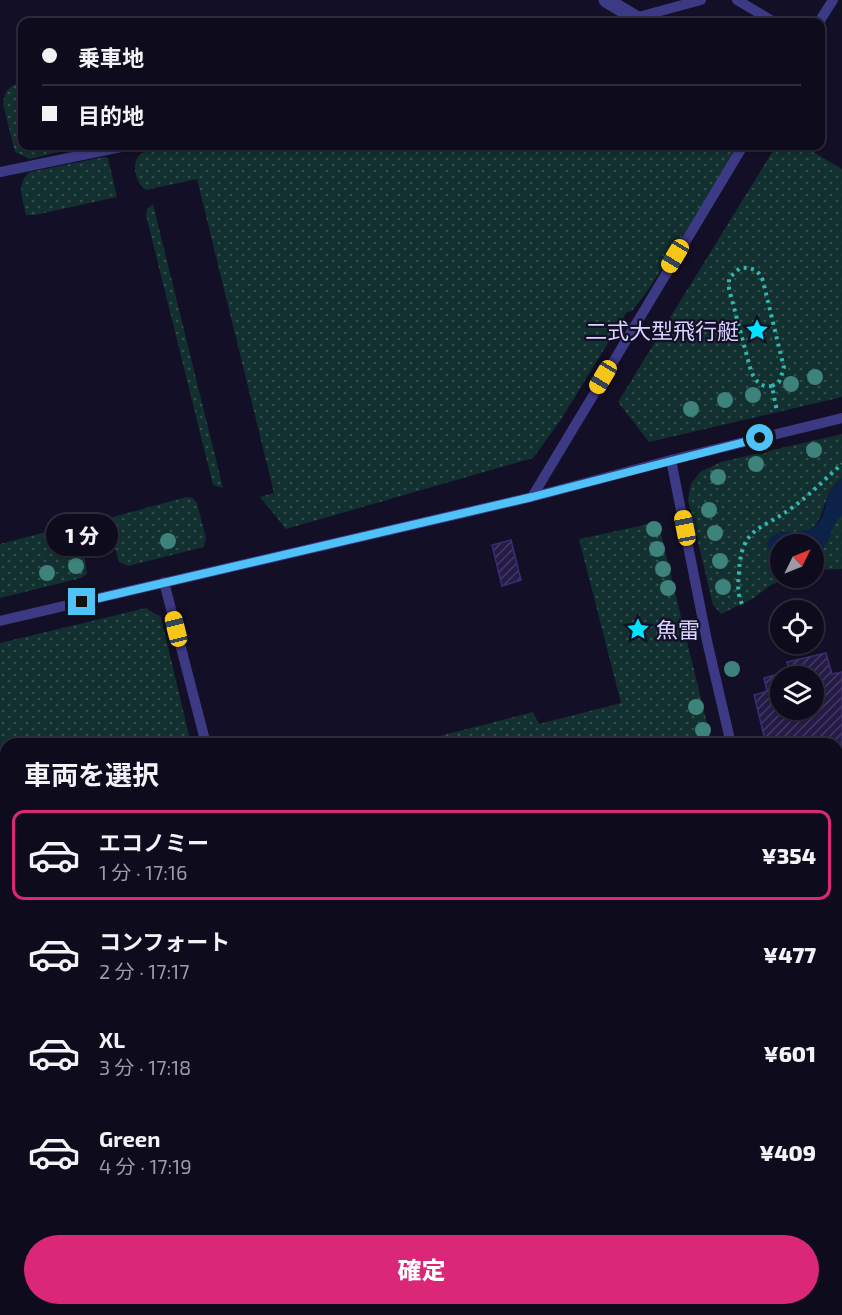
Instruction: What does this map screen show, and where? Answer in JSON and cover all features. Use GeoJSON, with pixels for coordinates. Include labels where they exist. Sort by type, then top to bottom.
{"type":"FeatureCollection","features":[{"type":"Feature","properties":{"kind":"street"},"geometry":{"type":"LineString","coordinates":[[606,0],[636,18]]}},
{"type":"Feature","properties":{"kind":"lane"},"geometry":{"type":"LineString","coordinates":[[636,18],[701,0]]}},
{"type":"Feature","properties":{"kind":"lane"},"geometry":{"type":"LineString","coordinates":[[737,0],[767,18]]}},
{"type":"Feature","properties":{"kind":"lane"},"geometry":{"type":"LineString","coordinates":[[822,18],[833,0]]}},
{"type":"Feature","properties":{"kind":"lane"},"geometry":{"type":"LineString","coordinates":[[0,172],[107,150]]}},
{"type":"Feature","properties":{"kind":"lane"},"geometry":{"type":"LineString","coordinates":[[532,497],[741,150]]}},
{"type":"Feature","properties":{"kind":"lane"},"geometry":{"type":"LineString","coordinates":[[0,621],[532,497],[842,418]]}},
{"type":"Feature","properties":{"kind":"lane"},"geometry":{"type":"LineString","coordinates":[[671,460],[707,641],[730,738]]}},
{"type":"Feature","properties":{"kind":"lane"},"geometry":{"type":"LineString","coordinates":[[164,582],[204,738]]}},
{"type":"Feature","properties":{"kind":"path"},"geometry":{"type":"LineString","coordinates":[[740,268],[753,269],[760,273],[763,281],[784,368],[779,382],[772,386],[766,387],[754,379],[748,361],[729,289],[729,278],[740,268]]}},
{"type":"Feature","properties":{"kind":"path"},"geometry":{"type":"LineString","coordinates":[[772,386],[777,412]]}},
{"type":"Feature","properties":{"kind":"path"},"geometry":{"type":"LineString","coordinates":[[742,604],[737,594],[744,541],[753,532],[793,508],[842,464]]}},
{"type":"Feature","properties":{"kind":"green space"},"geometry":{"type":"Polygon","coordinates":[[[18,84],[18,150],[66,150],[30,159],[15,152],[3,104],[8,89],[18,84]]]}},
{"type":"Feature","properties":{"kind":"green space"},"geometry":{"type":"Polygon","coordinates":[[[737,150],[649,289],[632,311],[627,312],[560,421],[533,458],[286,529],[260,497],[274,493],[197,179],[146,190],[137,177],[135,167],[138,157],[147,151],[737,150]]]}},
{"type":"Feature","properties":{"kind":"green space"},"geometry":{"type":"Polygon","coordinates":[[[774,150],[810,150],[842,169],[842,397],[649,442],[618,402],[774,150]]]}},
{"type":"Feature","properties":{"kind":"green space"},"geometry":{"type":"Polygon","coordinates":[[[108,158],[117,197],[26,215],[21,187],[30,172],[108,158]]]}},
{"type":"Feature","properties":{"kind":"green space"},"geometry":{"type":"Polygon","coordinates":[[[153,204],[223,488],[213,485],[146,215],[147,209],[153,204]]]}},
{"type":"Feature","properties":{"kind":"green space"},"geometry":{"type":"Polygon","coordinates":[[[842,434],[842,478],[831,490],[816,524],[804,532],[781,531],[780,534],[770,534],[770,586],[752,599],[721,614],[713,605],[688,500],[691,484],[700,472],[721,462],[842,434]]]}},
{"type":"Feature","properties":{"kind":"green space"},"geometry":{"type":"Polygon","coordinates":[[[186,497],[192,498],[197,503],[206,538],[204,547],[128,566],[119,562],[107,521],[113,517],[186,497]]]}},
{"type":"Feature","properties":{"kind":"green space"},"geometry":{"type":"Polygon","coordinates":[[[842,515],[842,569],[824,570],[824,542],[837,519],[842,515]]]}},
{"type":"Feature","properties":{"kind":"green space"},"geometry":{"type":"Polygon","coordinates":[[[658,522],[711,738],[431,738],[533,712],[539,724],[621,703],[579,539],[658,522]]]}},
{"type":"Feature","properties":{"kind":"green space"},"geometry":{"type":"Polygon","coordinates":[[[80,523],[87,574],[81,578],[0,598],[0,544],[80,523]]]}},
{"type":"Feature","properties":{"kind":"green space"},"geometry":{"type":"Polygon","coordinates":[[[146,608],[161,617],[190,738],[0,738],[0,643],[146,608]]]}},
{"type":"Feature","properties":{"kind":"water"},"geometry":{"type":"Polygon","coordinates":[[[842,478],[842,515],[834,525],[824,546],[824,534],[776,534],[804,531],[819,523],[835,485],[842,478]]]}},
{"type":"Feature","properties":{"kind":"building"},"geometry":{"type":"Polygon","coordinates":[[[511,540],[521,580],[502,586],[492,545],[511,540]]]}},
{"type":"Feature","properties":{"kind":"building"},"geometry":{"type":"Polygon","coordinates":[[[826,653],[832,674],[842,672],[842,738],[765,738],[754,695],[767,691],[764,678],[770,676],[770,720],[824,720],[824,666],[788,666],[787,662],[826,653]]]}},
{"type":"Feature","properties":{"kind":"place","name":"二式大型飛行艇"},"geometry":{"type":"Point","coordinates":[757,330]}},
{"type":"Feature","properties":{"kind":"place","name":"魚雷"},"geometry":{"type":"Point","coordinates":[638,629]}},
{"type":"Feature","properties":{"kind":"route"},"geometry":{"type":"LineString","coordinates":[[82,602],[532,497],[760,438]]}}]}
